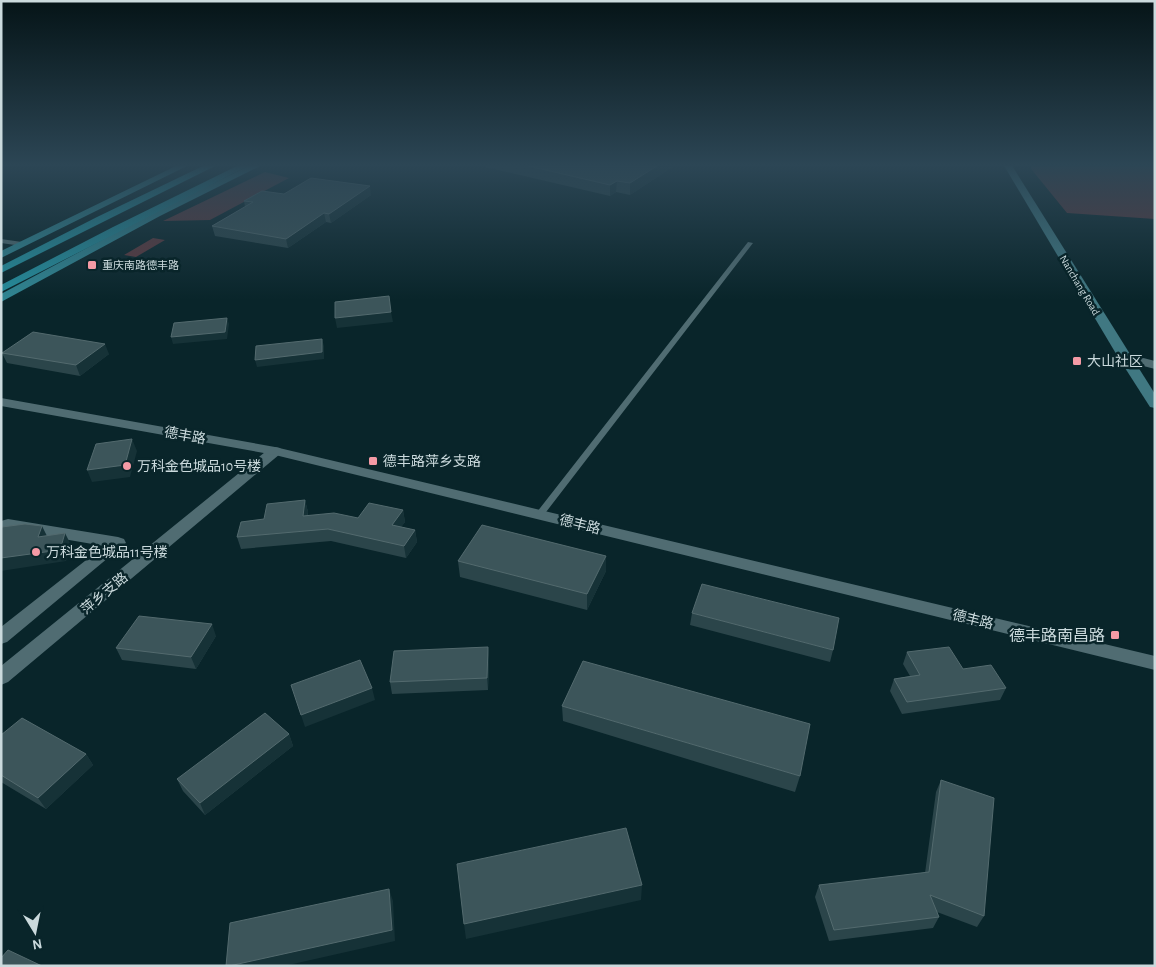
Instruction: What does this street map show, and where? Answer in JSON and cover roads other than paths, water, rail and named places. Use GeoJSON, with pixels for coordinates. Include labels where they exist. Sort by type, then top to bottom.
{"type":"FeatureCollection","features":[{"type":"Feature","properties":{"kind":"highway"},"geometry":{"type":"LineString","coordinates":[[1,262],[106,209]]}},
{"type":"Feature","properties":{"kind":"highway"},"geometry":{"type":"LineString","coordinates":[[1,270],[120,209]]}},
{"type":"Feature","properties":{"kind":"highway"},"geometry":{"type":"LineString","coordinates":[[1,282],[139,209]]}},
{"type":"Feature","properties":{"kind":"highway"},"geometry":{"type":"LineString","coordinates":[[1,289],[156,209]]}},
{"type":"Feature","properties":{"kind":"main road"},"geometry":{"type":"LineString","coordinates":[[1,255],[94,209]]}},
{"type":"Feature","properties":{"kind":"main road"},"geometry":{"type":"LineString","coordinates":[[1,299],[167,209]]}},
{"type":"Feature","properties":{"kind":"main road","name":"Nanchang Road"},"geometry":{"type":"LineString","coordinates":[[1034,209],[1155,404]]}},
{"type":"Feature","properties":{"kind":"street"},"geometry":{"type":"LineString","coordinates":[[1124,357],[1155,365]]}},
{"type":"Feature","properties":{"kind":"street","name":"德丰路"},"geometry":{"type":"LineString","coordinates":[[1,402],[275,451],[1155,663]]}},
{"type":"Feature","properties":{"kind":"street","name":"萍乡支路"},"geometry":{"type":"LineString","coordinates":[[1,677],[275,451]]}},
{"type":"Feature","properties":{"kind":"street"},"geometry":{"type":"LineString","coordinates":[[1,529],[8,524],[118,543],[1,637]]}},
{"type":"Feature","properties":{"kind":"lane"},"geometry":{"type":"LineString","coordinates":[[1,241],[22,244]]}},
{"type":"Feature","properties":{"kind":"lane"},"geometry":{"type":"LineString","coordinates":[[540,514],[750,243]]}},
{"type":"Feature","properties":{"kind":"place","name":"重庆南路德丰路"},"geometry":{"type":"Point","coordinates":[92,265]}},
{"type":"Feature","properties":{"kind":"place","name":"大山社区"},"geometry":{"type":"Point","coordinates":[1077,361]}},
{"type":"Feature","properties":{"kind":"place","name":"德丰路萍乡支路"},"geometry":{"type":"Point","coordinates":[373,461]}},
{"type":"Feature","properties":{"kind":"place","name":"万科金色城品10号楼"},"geometry":{"type":"Point","coordinates":[127,466]}},
{"type":"Feature","properties":{"kind":"place","name":"万科金色城品11号楼"},"geometry":{"type":"Point","coordinates":[36,552]}},
{"type":"Feature","properties":{"kind":"place","name":"德丰路南昌路"},"geometry":{"type":"Point","coordinates":[1115,635]}}]}
